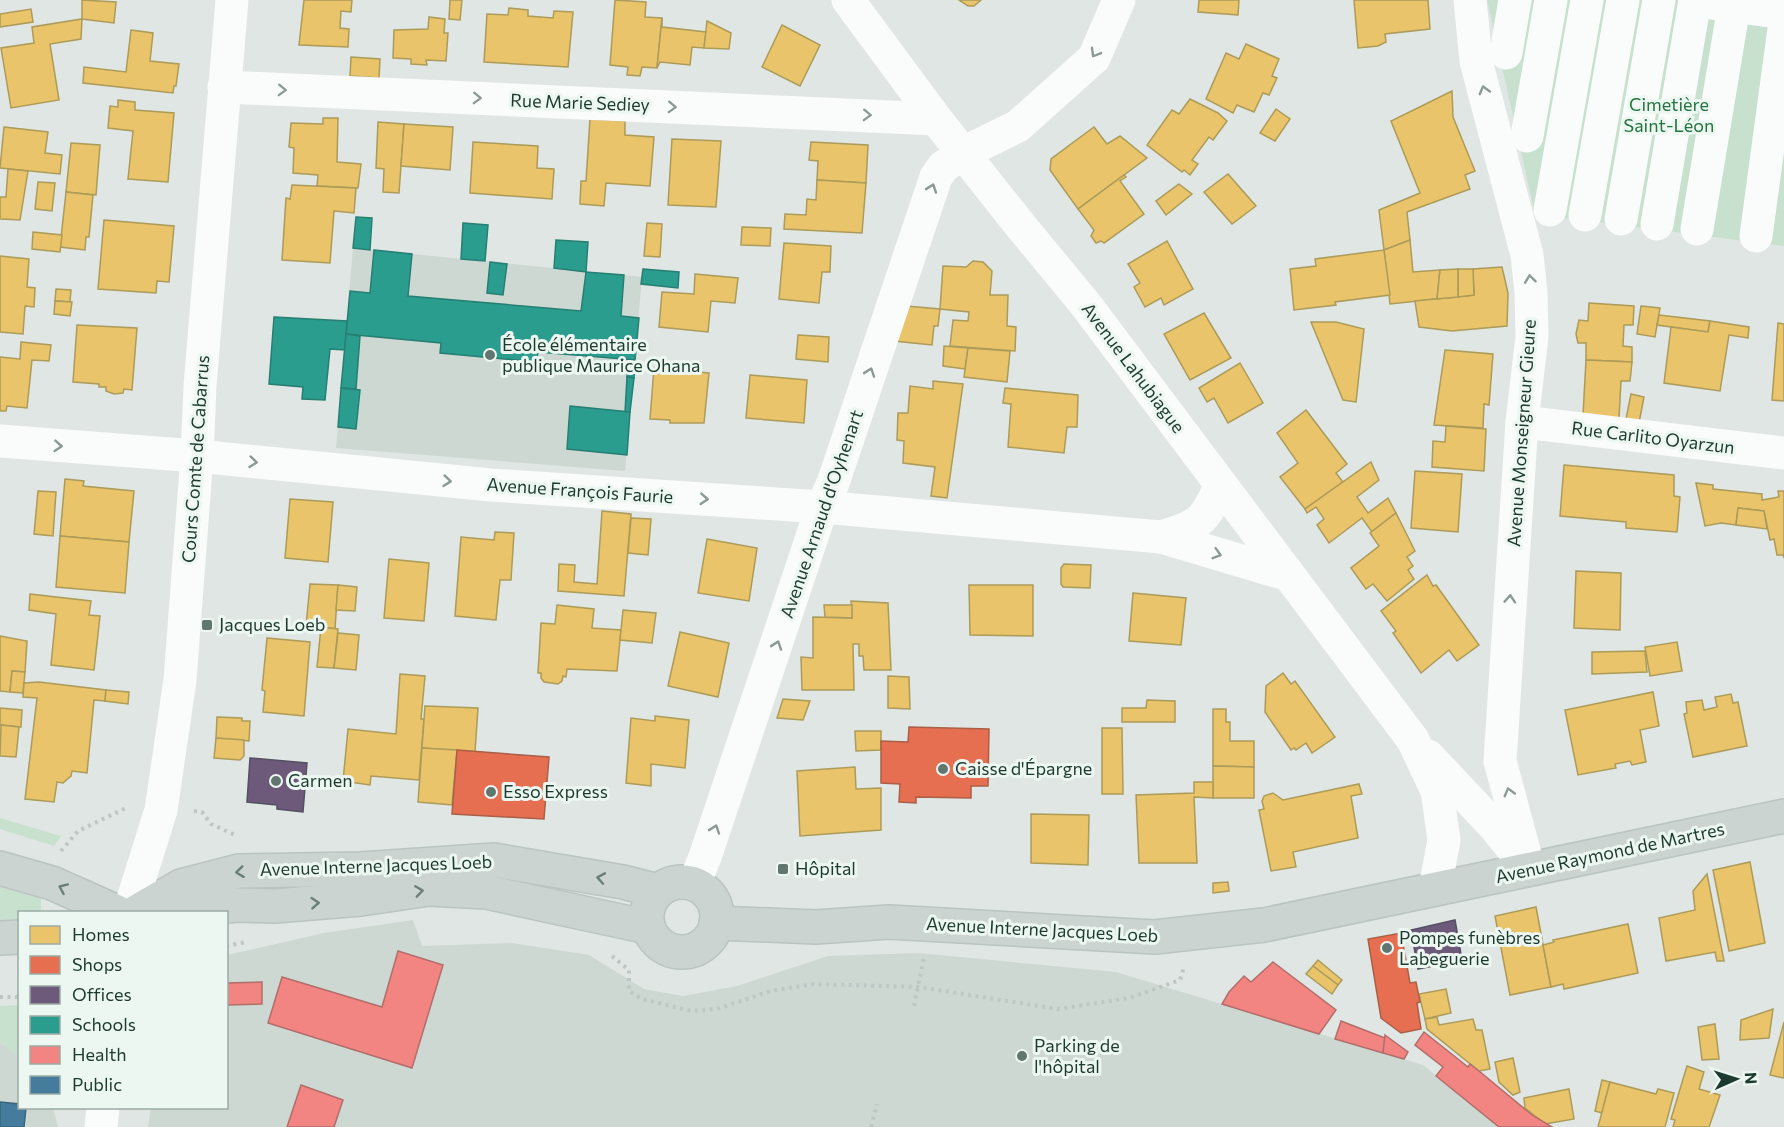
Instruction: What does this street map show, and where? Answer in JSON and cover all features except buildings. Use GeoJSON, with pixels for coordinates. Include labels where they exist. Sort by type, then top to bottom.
{"type":"FeatureCollection","features":[{"type":"Feature","properties":{"kind":"main road","name":"Avenue Raymond de Martres"},"geometry":{"type":"LineString","coordinates":[[1435,888],[1784,816]]}},
{"type":"Feature","properties":{"kind":"main road","name":"Avenue Interne Jacques Loeb"},"geometry":{"type":"LineString","coordinates":[[138,911],[181,886],[239,871],[361,870],[494,860],[623,882],[658,891]]}},
{"type":"Feature","properties":{"kind":"main road"},"geometry":{"type":"LineString","coordinates":[[0,868],[52,883],[115,911]]}},
{"type":"Feature","properties":{"kind":"main road"},"geometry":{"type":"LineString","coordinates":[[675,882],[694,884],[710,896],[715,905],[716,923],[710,938],[701,947],[691,951],[669,950],[659,944],[648,927],[648,908],[658,891],[675,882]]}},
{"type":"Feature","properties":{"kind":"main road","name":"Avenue Interne Jacques Loeb"},"geometry":{"type":"LineString","coordinates":[[716,923],[816,927],[889,922],[930,923],[1155,937],[1264,926],[1435,888]]}},
{"type":"Feature","properties":{"kind":"main road","name":"Avenue Interne Jacques Loeb"},"geometry":{"type":"LineString","coordinates":[[184,911],[361,899],[429,889],[486,892],[648,927]]}},
{"type":"Feature","properties":{"kind":"main road"},"geometry":{"type":"LineString","coordinates":[[0,938],[18,937]]}},
{"type":"Feature","properties":{"kind":"street","name":"Cours Comte de Cabarrus"},"geometry":{"type":"LineString","coordinates":[[129,911],[161,810],[180,680],[200,386],[232,0]]}},
{"type":"Feature","properties":{"kind":"street","name":"Avenue Lahubiague"},"geometry":{"type":"LineString","coordinates":[[848,0],[936,119],[1086,305],[1413,740],[1495,827],[1529,869]]}},
{"type":"Feature","properties":{"kind":"street","name":"Avenue Arnaud d'Oyhenart"},"geometry":{"type":"LineString","coordinates":[[694,884],[936,177],[943,167],[963,153],[1018,126],[1094,58],[1119,0]]}},
{"type":"Feature","properties":{"kind":"street","name":"Avenue Monseigneur Gieure"},"geometry":{"type":"LineString","coordinates":[[1470,0],[1476,61],[1527,255],[1531,292],[1532,336],[1522,422],[1500,761],[1529,869]]}},
{"type":"Feature","properties":{"kind":"street"},"geometry":{"type":"LineString","coordinates":[[1506,53],[1515,0]]}},
{"type":"Feature","properties":{"kind":"street"},"geometry":{"type":"LineString","coordinates":[[1527,136],[1551,0]]}},
{"type":"Feature","properties":{"kind":"street"},"geometry":{"type":"LineString","coordinates":[[1550,210],[1587,0]]}},
{"type":"Feature","properties":{"kind":"street"},"geometry":{"type":"LineString","coordinates":[[1585,215],[1623,0]]}},
{"type":"Feature","properties":{"kind":"street"},"geometry":{"type":"LineString","coordinates":[[1621,219],[1659,0]]}},
{"type":"Feature","properties":{"kind":"street"},"geometry":{"type":"LineString","coordinates":[[1657,224],[1693,0],[1735,3],[1784,13]]}},
{"type":"Feature","properties":{"kind":"street"},"geometry":{"type":"LineString","coordinates":[[1697,229],[1735,3]]}},
{"type":"Feature","properties":{"kind":"street"},"geometry":{"type":"LineString","coordinates":[[1756,236],[1784,29]]}},
{"type":"Feature","properties":{"kind":"street","name":"Rue Marie Sediey"},"geometry":{"type":"LineString","coordinates":[[224,87],[936,119]]}},
{"type":"Feature","properties":{"kind":"street","name":"Rue Carlito Oyarzun"},"geometry":{"type":"LineString","coordinates":[[1522,422],[1784,453]]}},
{"type":"Feature","properties":{"kind":"street","name":"Avenue François Faurie"},"geometry":{"type":"LineString","coordinates":[[0,441],[197,456],[491,485],[822,507],[1161,537],[1289,575]]}},
{"type":"Feature","properties":{"kind":"street","name":"Avenue François Faurie"},"geometry":{"type":"LineString","coordinates":[[1161,537],[1192,527],[1204,517],[1220,486]]}},
{"type":"Feature","properties":{"kind":"street","name":"Avenue Lahubiague"},"geometry":{"type":"LineString","coordinates":[[1413,740],[1437,791],[1444,840],[1435,888]]}},
{"type":"Feature","properties":{"kind":"street"},"geometry":{"type":"LineString","coordinates":[[101,1127],[103,1109]]}},
{"type":"Feature","properties":{"kind":"path"},"geometry":{"type":"LineString","coordinates":[[914,1006],[930,923]]}},
{"type":"Feature","properties":{"kind":"path"},"geometry":{"type":"LineString","coordinates":[[611,954],[629,970],[629,991],[642,999],[691,1011],[717,1009],[771,990],[814,984],[919,987],[1058,1009],[1129,998],[1180,980],[1196,934]]}},
{"type":"Feature","properties":{"kind":"path"},"geometry":{"type":"LineString","coordinates":[[228,946],[256,939]]}},
{"type":"Feature","properties":{"kind":"path"},"geometry":{"type":"LineString","coordinates":[[0,997],[18,997]]}},
{"type":"Feature","properties":{"kind":"path"},"geometry":{"type":"LineString","coordinates":[[871,1127],[877,1104]]}},
{"type":"Feature","properties":{"kind":"shaded area","name":"École élémentaire publique Maurice Ohana"},"geometry":{"type":"Polygon","coordinates":[[[353,248],[642,277],[625,471],[336,448],[353,248]]]}},
{"type":"Feature","properties":{"kind":"shaded area"},"geometry":{"type":"Polygon","coordinates":[[[413,920],[422,946],[512,943],[589,955],[644,989],[683,996],[737,986],[828,956],[918,953],[1116,972],[1423,1065],[1499,1127],[148,1127],[151,1109],[228,1109],[228,955],[324,933],[413,920]]]}},
{"type":"Feature","properties":{"kind":"shaded area"},"geometry":{"type":"Polygon","coordinates":[[[0,1042],[18,1055],[18,1109],[53,1109],[58,1127],[0,1127],[0,1042]]]}},
{"type":"Feature","properties":{"kind":"green space","name":"Cimetière Saint-Léon"},"geometry":{"type":"Polygon","coordinates":[[[1487,0],[1784,0],[1784,246],[1535,214],[1487,0]]]}},
{"type":"Feature","properties":{"kind":"green space"},"geometry":{"type":"Polygon","coordinates":[[[0,818],[61,836],[54,846],[0,829],[0,818]]]}},
{"type":"Feature","properties":{"kind":"green space"},"geometry":{"type":"Polygon","coordinates":[[[0,884],[41,896],[41,911],[18,911],[18,919],[0,920],[0,884]]]}},
{"type":"Feature","properties":{"kind":"green space"},"geometry":{"type":"Polygon","coordinates":[[[18,1005],[18,1055],[0,1042],[0,1006],[18,1005]]]}},
{"type":"Feature","properties":{"kind":"place","name":"École élémentaire publique Maurice Ohana"},"geometry":{"type":"Point","coordinates":[490,355]}},
{"type":"Feature","properties":{"kind":"place","name":"Jacques Loeb"},"geometry":{"type":"Point","coordinates":[207,625]}},
{"type":"Feature","properties":{"kind":"place","name":"Caisse d'Épargne"},"geometry":{"type":"Point","coordinates":[943,769]}},
{"type":"Feature","properties":{"kind":"place","name":"Carmen"},"geometry":{"type":"Point","coordinates":[276,781]}},
{"type":"Feature","properties":{"kind":"place","name":"Esso Express"},"geometry":{"type":"Point","coordinates":[491,792]}},
{"type":"Feature","properties":{"kind":"place","name":"Hôpital"},"geometry":{"type":"Point","coordinates":[783,869]}},
{"type":"Feature","properties":{"kind":"place","name":"Pompes funèbres Labeguerie"},"geometry":{"type":"Point","coordinates":[1387,948]}},
{"type":"Feature","properties":{"kind":"place","name":"Parking de l'hôpital"},"geometry":{"type":"Point","coordinates":[1022,1056]}}]}
